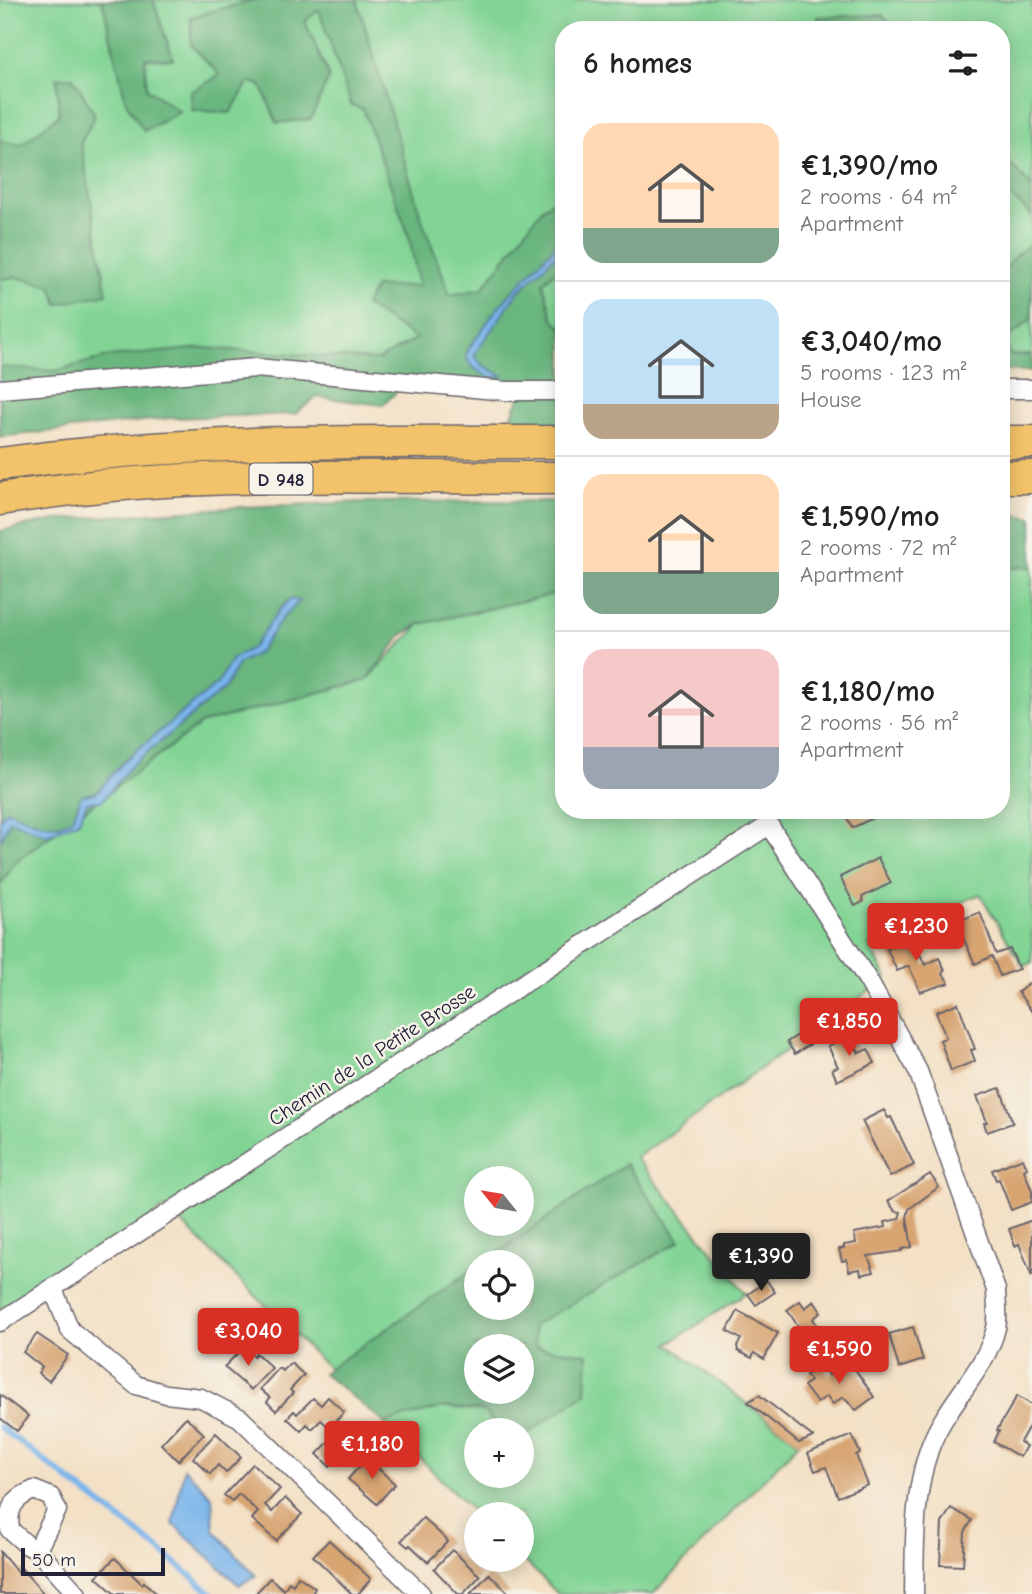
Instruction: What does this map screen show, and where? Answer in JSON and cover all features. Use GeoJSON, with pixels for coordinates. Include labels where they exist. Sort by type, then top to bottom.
{"type":"FeatureCollection","features":[{"type":"Feature","properties":{"kind":"highway","name":"D 948"},"geometry":{"type":"LineString","coordinates":[[0,464],[130,449],[206,445],[555,442]]}},
{"type":"Feature","properties":{"kind":"highway"},"geometry":{"type":"LineString","coordinates":[[1010,442],[1032,442]]}},
{"type":"Feature","properties":{"kind":"highway"},"geometry":{"type":"LineString","coordinates":[[1010,477],[1032,477]]}},
{"type":"Feature","properties":{"kind":"highway","name":"D 948"},"geometry":{"type":"LineString","coordinates":[[0,499],[154,482],[555,478]]}},
{"type":"Feature","properties":{"kind":"street"},"geometry":{"type":"LineString","coordinates":[[0,389],[256,368],[506,391],[555,391]]}},
{"type":"Feature","properties":{"kind":"street"},"geometry":{"type":"LineString","coordinates":[[1010,389],[1032,389]]}},
{"type":"Feature","properties":{"kind":"street","name":"Chemin de la Petite Brosse"},"geometry":{"type":"LineString","coordinates":[[0,1322],[769,825],[869,982],[918,1071],[996,1290],[997,1326],[983,1359],[948,1408],[929,1449],[917,1500],[914,1594]]}},
{"type":"Feature","properties":{"kind":"street"},"geometry":{"type":"LineString","coordinates":[[52,1289],[70,1329],[136,1385],[166,1394],[201,1398],[240,1418],[421,1594]]}},
{"type":"Feature","properties":{"kind":"street"},"geometry":{"type":"LineString","coordinates":[[37,1550],[77,1594]]}},
{"type":"Feature","properties":{"kind":"green space"},"geometry":{"type":"Polygon","coordinates":[[[0,0],[1032,0],[1032,362],[1010,362],[1010,21],[555,21],[555,362],[0,379],[0,0]]]}},
{"type":"Feature","properties":{"kind":"green space"},"geometry":{"type":"Polygon","coordinates":[[[102,0],[153,0],[173,59],[145,58],[147,89],[180,112],[144,131],[126,102],[102,0]]]}},
{"type":"Feature","properties":{"kind":"green space"},"geometry":{"type":"Polygon","coordinates":[[[254,0],[357,0],[422,220],[450,295],[482,289],[542,209],[555,199],[555,271],[543,283],[555,321],[555,430],[541,430],[509,422],[523,389],[411,377],[383,405],[317,397],[295,414],[170,418],[0,437],[0,367],[55,371],[107,357],[203,348],[378,360],[416,339],[365,305],[375,287],[419,286],[409,237],[363,109],[351,105],[319,10],[305,21],[329,77],[311,119],[277,123],[261,85],[249,82],[230,113],[192,110],[191,92],[220,75],[191,45],[191,17],[254,0]]]}},
{"type":"Feature","properties":{"kind":"green space"},"geometry":{"type":"Polygon","coordinates":[[[882,15],[888,21],[818,21],[818,17],[882,15]]]}},
{"type":"Feature","properties":{"kind":"green space"},"geometry":{"type":"Polygon","coordinates":[[[73,77],[95,115],[81,143],[107,294],[58,304],[51,286],[16,277],[0,279],[0,141],[21,145],[59,115],[57,78],[73,77]]]}},
{"type":"Feature","properties":{"kind":"green space"},"geometry":{"type":"Polygon","coordinates":[[[1010,164],[1032,187],[1032,216],[1010,195],[1010,164]]]}},
{"type":"Feature","properties":{"kind":"green space"},"geometry":{"type":"Polygon","coordinates":[[[1032,243],[1032,318],[1010,337],[1010,262],[1032,243]]]}},
{"type":"Feature","properties":{"kind":"green space"},"geometry":{"type":"Polygon","coordinates":[[[1010,355],[1032,355],[1032,371],[1010,370],[1010,355]]]}},
{"type":"Feature","properties":{"kind":"green space"},"geometry":{"type":"Polygon","coordinates":[[[555,501],[555,594],[420,624],[402,635],[367,680],[202,723],[15,862],[0,885],[0,531],[56,520],[241,507],[366,502],[555,501]]]}},
{"type":"Feature","properties":{"kind":"green space"},"geometry":{"type":"Polygon","coordinates":[[[1010,513],[1032,518],[1032,567],[1010,568],[1010,513]]]}},
{"type":"Feature","properties":{"kind":"green space"},"geometry":{"type":"Polygon","coordinates":[[[1032,566],[1032,963],[1023,966],[980,894],[869,945],[887,978],[636,1158],[746,1293],[668,1344],[799,1443],[653,1594],[558,1594],[534,1570],[534,1502],[464,1502],[166,1207],[0,1324],[0,885],[15,862],[202,723],[367,680],[420,624],[555,594],[555,819],[1010,819],[1010,567],[1032,566]]]}},
{"type":"Feature","properties":{"kind":"green space"},"geometry":{"type":"Polygon","coordinates":[[[626,1164],[680,1241],[533,1326],[536,1347],[588,1354],[586,1393],[534,1429],[534,1418],[490,1418],[484,1411],[444,1407],[385,1423],[323,1373],[464,1275],[464,1320],[534,1320],[534,1250],[501,1250],[522,1236],[534,1236],[534,1227],[626,1164]]]}},
{"type":"Feature","properties":{"kind":"water"},"geometry":{"type":"Polygon","coordinates":[[[555,246],[555,256],[517,293],[474,355],[482,365],[503,376],[491,378],[475,369],[466,358],[468,350],[496,310],[555,246]]]}},
{"type":"Feature","properties":{"kind":"water"},"geometry":{"type":"Polygon","coordinates":[[[290,599],[300,601],[284,616],[259,652],[238,664],[224,689],[132,765],[102,801],[87,802],[79,821],[46,835],[10,820],[0,841],[0,819],[6,810],[48,825],[65,823],[72,818],[81,796],[97,792],[125,760],[218,683],[232,659],[253,647],[290,599]]]}},
{"type":"Feature","properties":{"kind":"water"},"geometry":{"type":"Polygon","coordinates":[[[184,1468],[212,1497],[214,1530],[256,1576],[239,1585],[173,1524],[184,1468]]]}},
{"type":"Feature","properties":{"kind":"building"},"geometry":{"type":"Polygon","coordinates":[[[848,819],[871,819],[852,828],[848,819]]]}},
{"type":"Feature","properties":{"kind":"building"},"geometry":{"type":"Polygon","coordinates":[[[878,858],[891,883],[862,897],[863,902],[855,906],[840,877],[878,858]]]}},
{"type":"Feature","properties":{"kind":"building"},"geometry":{"type":"Polygon","coordinates":[[[980,912],[996,954],[1010,949],[1019,969],[1000,976],[992,956],[975,964],[956,922],[980,912]]]}},
{"type":"Feature","properties":{"kind":"building"},"geometry":{"type":"Polygon","coordinates":[[[908,929],[925,965],[939,958],[945,970],[942,972],[949,983],[920,992],[909,966],[897,971],[887,949],[898,944],[893,935],[908,929]]]}},
{"type":"Feature","properties":{"kind":"building"},"geometry":{"type":"Polygon","coordinates":[[[1032,982],[1032,1012],[1018,992],[1032,982]]]}},
{"type":"Feature","properties":{"kind":"building"},"geometry":{"type":"Polygon","coordinates":[[[958,1003],[975,1049],[971,1050],[975,1061],[951,1071],[940,1040],[946,1038],[936,1012],[958,1003]]]}},
{"type":"Feature","properties":{"kind":"building"},"geometry":{"type":"Polygon","coordinates":[[[832,1013],[840,1024],[795,1054],[787,1042],[832,1013]]]}},
{"type":"Feature","properties":{"kind":"building"},"geometry":{"type":"Polygon","coordinates":[[[849,1035],[859,1053],[868,1049],[875,1063],[837,1081],[832,1069],[838,1067],[828,1046],[849,1035]]]}},
{"type":"Feature","properties":{"kind":"building"},"geometry":{"type":"Polygon","coordinates":[[[1000,1088],[1013,1123],[987,1132],[984,1123],[987,1122],[977,1096],[1000,1088]]]}},
{"type":"Feature","properties":{"kind":"building"},"geometry":{"type":"Polygon","coordinates":[[[884,1110],[888,1118],[891,1117],[914,1165],[890,1177],[862,1121],[884,1110]]]}},
{"type":"Feature","properties":{"kind":"building"},"geometry":{"type":"Polygon","coordinates":[[[1023,1158],[1027,1168],[1024,1170],[1032,1191],[1032,1202],[1011,1210],[999,1179],[996,1180],[992,1170],[1023,1158]]]}},
{"type":"Feature","properties":{"kind":"building"},"geometry":{"type":"Polygon","coordinates":[[[930,1174],[939,1187],[909,1209],[907,1218],[912,1247],[868,1256],[874,1272],[861,1275],[860,1269],[849,1271],[847,1260],[842,1261],[839,1249],[844,1248],[844,1245],[856,1243],[854,1233],[886,1227],[885,1222],[899,1219],[901,1212],[895,1211],[888,1201],[930,1174]]]}},
{"type":"Feature","properties":{"kind":"building"},"geometry":{"type":"Polygon","coordinates":[[[1032,1220],[1032,1277],[1019,1244],[1015,1246],[1009,1229],[1032,1220]]]}},
{"type":"Feature","properties":{"kind":"building"},"geometry":{"type":"Polygon","coordinates":[[[767,1281],[775,1292],[756,1305],[748,1294],[767,1281]]]}},
{"type":"Feature","properties":{"kind":"building"},"geometry":{"type":"Polygon","coordinates":[[[800,1301],[805,1308],[814,1301],[821,1312],[813,1319],[821,1330],[807,1339],[787,1310],[800,1301]]]}},
{"type":"Feature","properties":{"kind":"building"},"geometry":{"type":"Polygon","coordinates":[[[738,1311],[778,1333],[764,1359],[754,1353],[752,1358],[738,1351],[737,1346],[741,1339],[727,1331],[738,1311]]]}},
{"type":"Feature","properties":{"kind":"building"},"geometry":{"type":"Polygon","coordinates":[[[913,1327],[923,1360],[899,1368],[889,1334],[913,1327]]]}},
{"type":"Feature","properties":{"kind":"building"},"geometry":{"type":"Polygon","coordinates":[[[37,1334],[68,1355],[49,1381],[38,1373],[42,1367],[23,1352],[37,1334]]]}},
{"type":"Feature","properties":{"kind":"building"},"geometry":{"type":"Polygon","coordinates":[[[244,1347],[254,1356],[256,1353],[272,1368],[251,1390],[224,1367],[244,1347]]]}},
{"type":"Feature","properties":{"kind":"building"},"geometry":{"type":"Polygon","coordinates":[[[291,1363],[304,1375],[290,1390],[293,1393],[276,1411],[267,1402],[270,1398],[260,1389],[279,1368],[283,1371],[291,1363]]]}},
{"type":"Feature","properties":{"kind":"building"},"geometry":{"type":"Polygon","coordinates":[[[851,1363],[874,1397],[856,1410],[843,1397],[833,1404],[827,1396],[817,1403],[804,1386],[810,1381],[806,1375],[821,1364],[829,1375],[851,1363]]]}},
{"type":"Feature","properties":{"kind":"building"},"geometry":{"type":"Polygon","coordinates":[[[0,1395],[28,1416],[17,1431],[0,1418],[0,1395]]]}},
{"type":"Feature","properties":{"kind":"building"},"geometry":{"type":"Polygon","coordinates":[[[759,1395],[813,1437],[799,1443],[748,1402],[759,1395]]]}},
{"type":"Feature","properties":{"kind":"building"},"geometry":{"type":"Polygon","coordinates":[[[1017,1396],[1032,1405],[1032,1421],[1020,1442],[1026,1446],[1020,1457],[994,1442],[999,1431],[997,1430],[1017,1396]]]}},
{"type":"Feature","properties":{"kind":"building"},"geometry":{"type":"Polygon","coordinates":[[[328,1397],[344,1412],[330,1428],[321,1420],[312,1429],[307,1424],[301,1431],[287,1418],[294,1411],[297,1414],[313,1398],[321,1405],[328,1397]]]}},
{"type":"Feature","properties":{"kind":"building"},"geometry":{"type":"Polygon","coordinates":[[[186,1417],[204,1434],[178,1461],[161,1444],[186,1417]]]}},
{"type":"Feature","properties":{"kind":"building"},"geometry":{"type":"Polygon","coordinates":[[[344,1426],[361,1442],[357,1447],[365,1454],[353,1466],[341,1455],[330,1467],[317,1454],[344,1426]]]}},
{"type":"Feature","properties":{"kind":"building"},"geometry":{"type":"Polygon","coordinates":[[[216,1433],[241,1457],[226,1473],[218,1465],[210,1474],[193,1458],[216,1433]]]}},
{"type":"Feature","properties":{"kind":"building"},"geometry":{"type":"Polygon","coordinates":[[[852,1435],[860,1453],[856,1455],[868,1485],[838,1497],[826,1467],[815,1471],[808,1453],[852,1435]]]}},
{"type":"Feature","properties":{"kind":"building"},"geometry":{"type":"Polygon","coordinates":[[[367,1458],[395,1484],[377,1504],[348,1479],[367,1458]]]}},
{"type":"Feature","properties":{"kind":"building"},"geometry":{"type":"Polygon","coordinates":[[[253,1464],[280,1489],[265,1505],[272,1512],[285,1498],[302,1514],[276,1541],[252,1519],[258,1512],[239,1494],[232,1501],[224,1495],[253,1464]]]}},
{"type":"Feature","properties":{"kind":"building"},"geometry":{"type":"Polygon","coordinates":[[[951,1508],[972,1520],[965,1532],[963,1566],[940,1565],[942,1523],[951,1508]]]}},
{"type":"Feature","properties":{"kind":"building"},"geometry":{"type":"Polygon","coordinates":[[[423,1518],[448,1541],[428,1562],[410,1545],[408,1547],[401,1541],[423,1518]]]}},
{"type":"Feature","properties":{"kind":"building"},"geometry":{"type":"Polygon","coordinates":[[[329,1540],[371,1579],[358,1594],[352,1594],[313,1556],[329,1540]]]}},
{"type":"Feature","properties":{"kind":"building"},"geometry":{"type":"Polygon","coordinates":[[[452,1550],[464,1561],[464,1572],[476,1572],[480,1576],[463,1594],[458,1594],[434,1569],[452,1550]]]}},
{"type":"Feature","properties":{"kind":"building"},"geometry":{"type":"Polygon","coordinates":[[[0,1552],[18,1573],[22,1569],[44,1594],[0,1594],[0,1552]]]}},
{"type":"Feature","properties":{"kind":"building"},"geometry":{"type":"Polygon","coordinates":[[[115,1558],[142,1584],[144,1582],[157,1594],[115,1594],[96,1577],[115,1558]]]}},
{"type":"Feature","properties":{"kind":"building"},"geometry":{"type":"Polygon","coordinates":[[[489,1574],[510,1594],[470,1594],[489,1574]]]}},
{"type":"Feature","properties":{"kind":"building"},"geometry":{"type":"Polygon","coordinates":[[[298,1576],[315,1588],[312,1594],[255,1594],[270,1578],[284,1590],[289,1582],[293,1585],[298,1576]]]}},
{"type":"Feature","properties":{"kind":"waterway"},"geometry":{"type":"LineString","coordinates":[[0,1427],[159,1549],[212,1594]]}}]}
